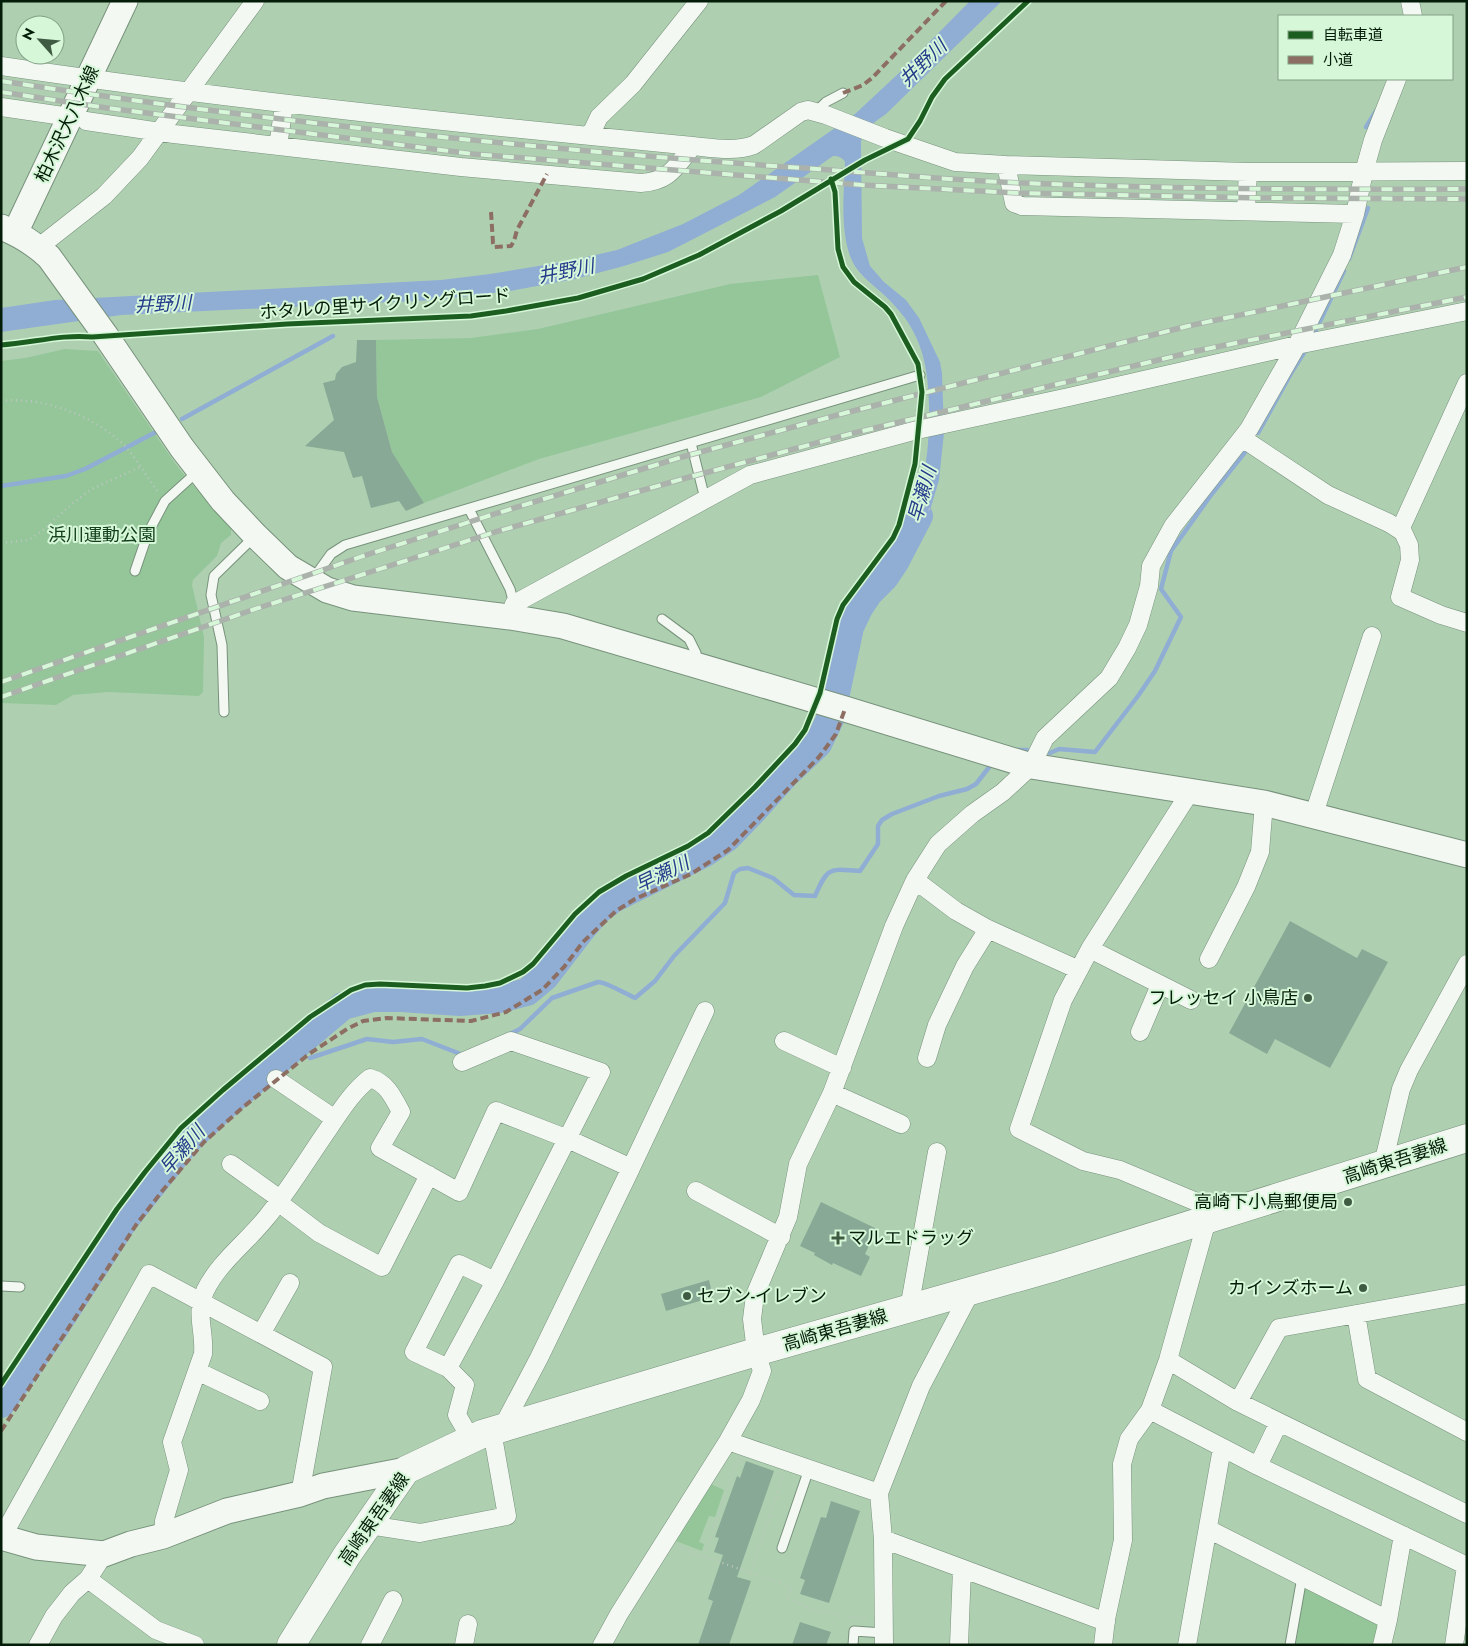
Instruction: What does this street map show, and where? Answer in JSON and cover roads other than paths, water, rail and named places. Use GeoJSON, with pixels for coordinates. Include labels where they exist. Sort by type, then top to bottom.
{"type":"FeatureCollection","features":[{"type":"Feature","properties":{"kind":"main road","name":"高崎東吾妻線"},"geometry":{"type":"LineString","coordinates":[[291,1645],[347,1556],[406,1470],[488,1433],[756,1352],[1055,1268],[1383,1164],[1465,1143]]}},
{"type":"Feature","properties":{"kind":"street","name":"柏木沢大八木線"},"geometry":{"type":"LineString","coordinates":[[8,230],[78,119],[88,79],[125,1]]}},
{"type":"Feature","properties":{"kind":"street"},"geometry":{"type":"LineString","coordinates":[[39,247],[104,196],[134,164],[160,132],[254,1]]}},
{"type":"Feature","properties":{"kind":"street"},"geometry":{"type":"LineString","coordinates":[[590,136],[599,116],[633,84],[699,1]]}},
{"type":"Feature","properties":{"kind":"street"},"geometry":{"type":"LineString","coordinates":[[1410,1],[1413,15]]}},
{"type":"Feature","properties":{"kind":"street"},"geometry":{"type":"LineString","coordinates":[[1,66],[284,105],[734,149],[746,148],[754,144],[801,112],[821,113],[947,160],[1006,165],[1248,172],[1467,171]]}},
{"type":"Feature","properties":{"kind":"street"},"geometry":{"type":"LineString","coordinates":[[602,1645],[619,1614],[728,1442],[751,1400],[762,1371],[756,1352],[752,1319],[755,1295],[788,1217],[798,1164],[832,1094],[894,926],[915,880],[938,844],[972,814],[1003,792],[1031,766],[1045,738],[1109,678],[1127,648],[1138,624],[1149,586],[1151,566],[1173,526],[1242,438],[1297,345],[1342,255],[1355,214],[1373,140],[1397,80]]}},
{"type":"Feature","properties":{"kind":"street"},"geometry":{"type":"LineString","coordinates":[[278,146],[284,105]]}},
{"type":"Feature","properties":{"kind":"street"},"geometry":{"type":"LineString","coordinates":[[1,107],[160,132],[461,167],[641,184],[665,178],[693,146]]}},
{"type":"Feature","properties":{"kind":"street"},"geometry":{"type":"LineString","coordinates":[[1006,165],[1014,203],[1022,206],[1355,214]]}},
{"type":"Feature","properties":{"kind":"street"},"geometry":{"type":"LineString","coordinates":[[1246,210],[1248,172]]}},
{"type":"Feature","properties":{"kind":"street"},"geometry":{"type":"LineString","coordinates":[[8,230],[39,247],[49,257],[199,471],[223,501],[288,567],[326,590],[353,598],[512,611],[1031,766],[1264,803],[1467,856]]}},
{"type":"Feature","properties":{"kind":"street"},"geometry":{"type":"LineString","coordinates":[[512,611],[750,475],[946,423],[1297,345],[1467,312]]}},
{"type":"Feature","properties":{"kind":"street"},"geometry":{"type":"LineString","coordinates":[[1400,530],[1467,382]]}},
{"type":"Feature","properties":{"kind":"street"},"geometry":{"type":"LineString","coordinates":[[1242,438],[1328,495],[1389,523],[1403,532],[1409,544],[1410,560],[1400,597],[1442,615],[1467,623]]}},
{"type":"Feature","properties":{"kind":"street"},"geometry":{"type":"LineString","coordinates":[[1313,817],[1372,636]]}},
{"type":"Feature","properties":{"kind":"street"},"geometry":{"type":"LineString","coordinates":[[1103,1645],[1123,1540],[1122,1464],[1129,1439],[1150,1410],[1168,1360],[1207,1220],[1200,1203],[1120,1170],[1082,1161],[1019,1129],[1063,1000],[1090,949],[1190,792]]}},
{"type":"Feature","properties":{"kind":"street"},"geometry":{"type":"LineString","coordinates":[[1209,959],[1246,887],[1260,852],[1264,803]]}},
{"type":"Feature","properties":{"kind":"street"},"geometry":{"type":"LineString","coordinates":[[915,880],[956,911],[988,929],[1079,970]]}},
{"type":"Feature","properties":{"kind":"street"},"geometry":{"type":"LineString","coordinates":[[927,1058],[941,1017],[965,966],[988,929]]}},
{"type":"Feature","properties":{"kind":"street"},"geometry":{"type":"LineString","coordinates":[[1090,949],[1191,1000]]}},
{"type":"Feature","properties":{"kind":"street"},"geometry":{"type":"LineString","coordinates":[[1383,1164],[1401,1089],[1467,964]]}},
{"type":"Feature","properties":{"kind":"street"},"geometry":{"type":"LineString","coordinates":[[1140,1032],[1160,985]]}},
{"type":"Feature","properties":{"kind":"street"},"geometry":{"type":"LineString","coordinates":[[488,1433],[539,1358],[705,1011]]}},
{"type":"Feature","properties":{"kind":"street"},"geometry":{"type":"LineString","coordinates":[[448,1368],[495,1281],[601,1072],[511,1041],[462,1062]]}},
{"type":"Feature","properties":{"kind":"street"},"geometry":{"type":"LineString","coordinates":[[784,1041],[842,1068]]}},
{"type":"Feature","properties":{"kind":"street"},"geometry":{"type":"LineString","coordinates":[[163,1536],[164,1520],[179,1470],[172,1442],[203,1354],[204,1344],[199,1311],[205,1291],[218,1270],[260,1225],[279,1201],[363,1083],[370,1078],[379,1080],[390,1091],[401,1112],[380,1148],[459,1192],[496,1111],[568,1139],[631,1168]]}},
{"type":"Feature","properties":{"kind":"street"},"geometry":{"type":"LineString","coordinates":[[276,1079],[336,1119]]}},
{"type":"Feature","properties":{"kind":"street"},"geometry":{"type":"LineString","coordinates":[[832,1094],[901,1124]]}},
{"type":"Feature","properties":{"kind":"street"},"geometry":{"type":"LineString","coordinates":[[909,1309],[937,1152]]}},
{"type":"Feature","properties":{"kind":"street"},"geometry":{"type":"LineString","coordinates":[[231,1164],[319,1233],[382,1267],[429,1175]]}},
{"type":"Feature","properties":{"kind":"street"},"geometry":{"type":"LineString","coordinates":[[696,1191],[781,1237]]}},
{"type":"Feature","properties":{"kind":"street"},"geometry":{"type":"LineString","coordinates":[[369,1525],[420,1533],[507,1516],[488,1433],[457,1415],[465,1385],[448,1368],[414,1352],[459,1264],[495,1281]]}},
{"type":"Feature","properties":{"kind":"street"},"geometry":{"type":"LineString","coordinates":[[300,1494],[323,1367],[149,1274],[1,1537],[36,1547],[104,1554],[131,1544],[163,1536],[227,1511],[300,1494],[323,1486],[406,1470]]}},
{"type":"Feature","properties":{"kind":"street"},"geometry":{"type":"LineString","coordinates":[[261,1334],[290,1283]]}},
{"type":"Feature","properties":{"kind":"street"},"geometry":{"type":"LineString","coordinates":[[884,1632],[883,1539],[880,1493],[921,1386],[971,1292]]}},
{"type":"Feature","properties":{"kind":"street"},"geometry":{"type":"LineString","coordinates":[[1238,1402],[1279,1328],[1467,1294]]}},
{"type":"Feature","properties":{"kind":"street"},"geometry":{"type":"LineString","coordinates":[[1356,1314],[1367,1379],[1467,1432]]}},
{"type":"Feature","properties":{"kind":"street"},"geometry":{"type":"LineString","coordinates":[[1168,1360],[1238,1402],[1467,1514]]}},
{"type":"Feature","properties":{"kind":"street"},"geometry":{"type":"LineString","coordinates":[[197,1370],[260,1400]]}},
{"type":"Feature","properties":{"kind":"street"},"geometry":{"type":"LineString","coordinates":[[1150,1410],[1258,1466],[1466,1566],[1454,1645]]}},
{"type":"Feature","properties":{"kind":"street"},"geometry":{"type":"LineString","coordinates":[[1258,1466],[1279,1422]]}},
{"type":"Feature","properties":{"kind":"street"},"geometry":{"type":"LineString","coordinates":[[728,1442],[880,1493]]}},
{"type":"Feature","properties":{"kind":"street"},"geometry":{"type":"LineString","coordinates":[[1187,1645],[1222,1448]]}},
{"type":"Feature","properties":{"kind":"street"},"geometry":{"type":"LineString","coordinates":[[1208,1529],[1388,1620]]}},
{"type":"Feature","properties":{"kind":"street"},"geometry":{"type":"LineString","coordinates":[[1382,1645],[1403,1535]]}},
{"type":"Feature","properties":{"kind":"street"},"geometry":{"type":"LineString","coordinates":[[883,1539],[1106,1622]]}},
{"type":"Feature","properties":{"kind":"street"},"geometry":{"type":"LineString","coordinates":[[44,1643],[54,1616],[88,1578],[104,1554]]}},
{"type":"Feature","properties":{"kind":"street"},"geometry":{"type":"LineString","coordinates":[[959,1643],[962,1569]]}},
{"type":"Feature","properties":{"kind":"street"},"geometry":{"type":"LineString","coordinates":[[88,1578],[156,1630],[194,1645]]}},
{"type":"Feature","properties":{"kind":"street"},"geometry":{"type":"LineString","coordinates":[[370,1645],[393,1600]]}},
{"type":"Feature","properties":{"kind":"street"},"geometry":{"type":"LineString","coordinates":[[464,1645],[468,1624]]}},
{"type":"Feature","properties":{"kind":"lane"},"geometry":{"type":"LineString","coordinates":[[821,113],[826,102],[843,93]]}},
{"type":"Feature","properties":{"kind":"lane"},"geometry":{"type":"LineString","coordinates":[[311,582],[331,554],[345,545],[920,375]]}},
{"type":"Feature","properties":{"kind":"lane"},"geometry":{"type":"LineString","coordinates":[[691,443],[705,500]]}},
{"type":"Feature","properties":{"kind":"lane"},"geometry":{"type":"LineString","coordinates":[[135,571],[148,534],[165,502],[199,471]]}},
{"type":"Feature","properties":{"kind":"lane"},"geometry":{"type":"LineString","coordinates":[[469,509],[510,590],[512,611]]}},
{"type":"Feature","properties":{"kind":"lane"},"geometry":{"type":"LineString","coordinates":[[224,712],[222,645],[210,595],[214,576],[256,536]]}},
{"type":"Feature","properties":{"kind":"lane"},"geometry":{"type":"LineString","coordinates":[[662,619],[689,639],[696,653],[693,665]]}},
{"type":"Feature","properties":{"kind":"lane"},"geometry":{"type":"LineString","coordinates":[[1,1286],[20,1287]]}},
{"type":"Feature","properties":{"kind":"lane"},"geometry":{"type":"LineString","coordinates":[[782,1548],[809,1469]]}},
{"type":"Feature","properties":{"kind":"lane"},"geometry":{"type":"LineString","coordinates":[[1290,1645],[1302,1577]]}},
{"type":"Feature","properties":{"kind":"lane"},"geometry":{"type":"LineString","coordinates":[[853,1645],[854,1631],[884,1632]]}},
{"type":"Feature","properties":{"kind":"water","name":"井野川"},"geometry":{"type":"Polygon","coordinates":[[[970,1],[1002,1],[886,114],[870,126],[864,133],[861,142],[862,238],[870,266],[884,282],[906,300],[919,318],[940,362],[942,373],[944,433],[939,480],[923,534],[911,558],[897,547],[919,495],[926,461],[929,404],[928,381],[924,359],[917,338],[905,318],[860,272],[850,256],[844,221],[845,162],[838,157],[833,156],[775,197],[668,252],[575,279],[510,291],[435,300],[121,315],[1,332],[1,308],[55,300],[441,280],[569,261],[617,250],[683,224],[739,195],[855,114],[899,73],[970,1]]]}},
{"type":"Feature","properties":{"kind":"waterway"},"geometry":{"type":"LineString","coordinates":[[1366,127],[1376,111]]}},
{"type":"Feature","properties":{"kind":"waterway"},"geometry":{"type":"LineString","coordinates":[[1349,259],[1368,208]]}},
{"type":"Feature","properties":{"kind":"waterway"},"geometry":{"type":"LineString","coordinates":[[1313,336],[1344,271]]}},
{"type":"Feature","properties":{"kind":"waterway"},"geometry":{"type":"LineString","coordinates":[[335,299],[335,310]]}},
{"type":"Feature","properties":{"kind":"waterway"},"geometry":{"type":"LineString","coordinates":[[182,419],[333,336]]}},
{"type":"Feature","properties":{"kind":"waterway"},"geometry":{"type":"LineString","coordinates":[[1258,433],[1307,348]]}},
{"type":"Feature","properties":{"kind":"waterway"},"geometry":{"type":"LineString","coordinates":[[1,486],[66,476],[85,469],[156,432]]}},
{"type":"Feature","properties":{"kind":"waterway"},"geometry":{"type":"LineString","coordinates":[[1050,753],[1059,749],[1095,752],[1155,671],[1181,617],[1161,589],[1171,551],[1211,495],[1249,447]]}},
{"type":"Feature","properties":{"kind":"waterway","name":"早瀬川"},"geometry":{"type":"LineString","coordinates":[[1,1404],[53,1331],[124,1221],[186,1142],[222,1108],[343,1006],[373,998],[460,1002],[499,999],[527,992],[545,977],[597,911],[613,899],[705,853],[727,838],[786,774],[818,744],[831,717],[850,627],[869,593],[885,577],[895,562],[919,516]]}},
{"type":"Feature","properties":{"kind":"waterway"},"geometry":{"type":"LineString","coordinates":[[1016,750],[1027,750]]}},
{"type":"Feature","properties":{"kind":"waterway"},"geometry":{"type":"LineString","coordinates":[[508,1035],[520,1029],[552,998],[598,982],[635,998],[655,981],[674,956],[725,903],[734,873],[740,869],[748,868],[773,878],[794,895],[815,896],[827,874],[836,870],[860,871],[878,844],[878,826],[882,820],[892,814],[939,796],[967,789],[976,784],[990,766]]}},
{"type":"Feature","properties":{"kind":"waterway"},"geometry":{"type":"LineString","coordinates":[[310,1058],[367,1039],[393,1042],[422,1039],[463,1055]]}},
{"type":"Feature","properties":{"kind":"waterway"},"geometry":{"type":"LineString","coordinates":[[288,1051],[296,1058]]}},
{"type":"Feature","properties":{"kind":"railway"},"geometry":{"type":"LineString","coordinates":[[1,81],[197,109],[393,132],[590,151],[935,178],[1023,183],[1190,188],[1467,189]]}},
{"type":"Feature","properties":{"kind":"railway"},"geometry":{"type":"LineString","coordinates":[[1,92],[107,108],[473,154],[862,185],[1018,193],[1261,198],[1467,199]]}},
{"type":"Feature","properties":{"kind":"railway"},"geometry":{"type":"LineString","coordinates":[[1,682],[363,556],[682,457],[845,413],[1188,326],[1467,267]]}},
{"type":"Feature","properties":{"kind":"railway"},"geometry":{"type":"LineString","coordinates":[[1,697],[255,609],[495,532],[686,478],[850,434],[1196,351],[1467,297]]}},
{"type":"Feature","properties":{"kind":"place","name":"フレッセイ 小鳥店"},"geometry":{"type":"Point","coordinates":[1308,998]}},
{"type":"Feature","properties":{"kind":"place","name":"高崎下小鳥郵便局"},"geometry":{"type":"Point","coordinates":[1348,1202]}},
{"type":"Feature","properties":{"kind":"place","name":"マルエドラッグ"},"geometry":{"type":"Point","coordinates":[838,1238]}},
{"type":"Feature","properties":{"kind":"place","name":"カインズホーム"},"geometry":{"type":"Point","coordinates":[1363,1288]}},
{"type":"Feature","properties":{"kind":"place","name":"セブン-イレブン"},"geometry":{"type":"Point","coordinates":[687,1296]}},
{"type":"Feature","properties":{"kind":"park label","name":"浜川運動公園"},"geometry":{"type":"Point","coordinates":[102,535]}}]}
